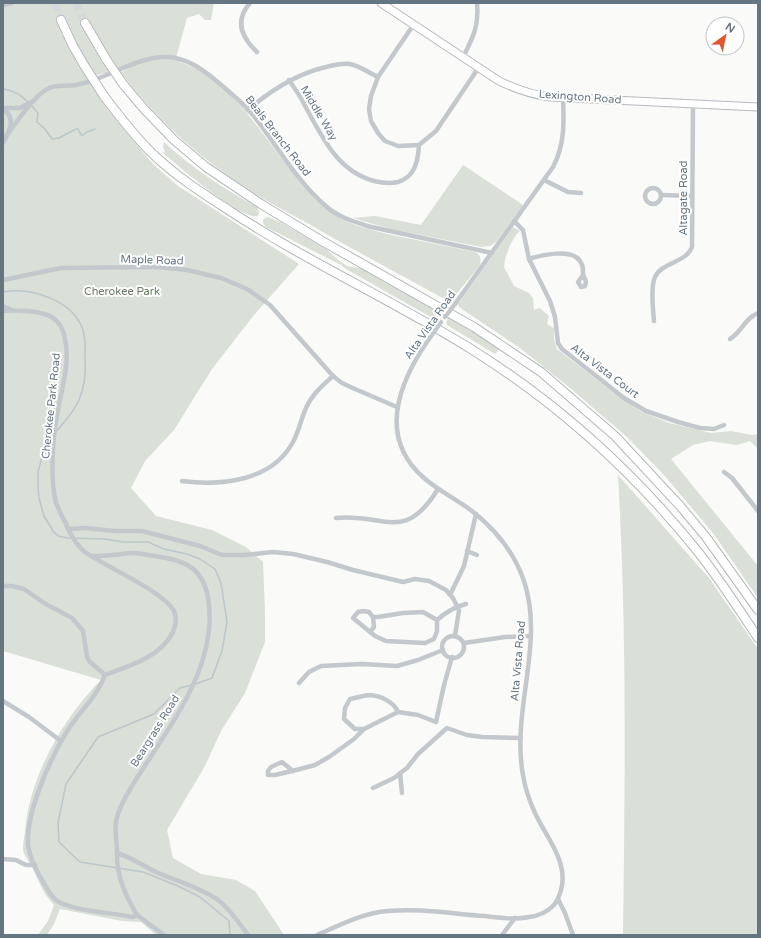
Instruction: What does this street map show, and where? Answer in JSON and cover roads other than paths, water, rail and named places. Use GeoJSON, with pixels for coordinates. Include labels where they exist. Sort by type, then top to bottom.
{"type":"FeatureCollection","features":[{"type":"Feature","properties":{"kind":"highway"},"geometry":{"type":"LineString","coordinates":[[61,20],[73,46],[104,96],[126,125],[152,154],[177,175],[248,223],[310,260],[472,350],[535,393],[574,424],[620,464],[660,507],[700,554],[758,638]]}},
{"type":"Feature","properties":{"kind":"highway"},"geometry":{"type":"LineString","coordinates":[[85,22],[123,84],[144,109],[174,140],[206,167],[261,204],[322,241],[474,327],[541,372],[615,436],[681,507],[706,537],[758,610]]}},
{"type":"Feature","properties":{"kind":"main road","name":"Lexington Road"},"geometry":{"type":"LineString","coordinates":[[385,4],[512,88],[532,94],[758,107]]}},
{"type":"Feature","properties":{"kind":"street"},"geometry":{"type":"LineString","coordinates":[[3,5],[12,3]]}},
{"type":"Feature","properties":{"kind":"street"},"geometry":{"type":"LineString","coordinates":[[250,3],[243,14],[241,29],[247,42],[257,52]]}},
{"type":"Feature","properties":{"kind":"street"},"geometry":{"type":"LineString","coordinates":[[463,57],[476,30],[478,18],[477,3]]}},
{"type":"Feature","properties":{"kind":"street"},"geometry":{"type":"LineString","coordinates":[[414,24],[378,77],[371,96],[369,109],[371,121],[385,141],[392,145],[420,145],[436,131],[479,67]]}},
{"type":"Feature","properties":{"kind":"street","name":"Beals Branch Road"},"geometry":{"type":"LineString","coordinates":[[7,135],[33,101],[43,91],[49,88],[84,83],[140,62],[158,57],[168,57],[185,61],[200,68],[233,94],[248,110],[311,192],[328,208],[337,214],[367,226],[492,253]]}},
{"type":"Feature","properties":{"kind":"street"},"geometry":{"type":"LineString","coordinates":[[248,110],[273,90],[289,80],[323,67],[345,64],[354,65],[378,77]]}},
{"type":"Feature","properties":{"kind":"street","name":"Middle Way"},"geometry":{"type":"LineString","coordinates":[[289,80],[302,99],[326,144],[344,165],[359,176],[390,184],[401,181],[408,177],[413,171],[418,161],[420,145]]}},
{"type":"Feature","properties":{"kind":"street","name":"Alta Vista Road"},"geometry":{"type":"LineString","coordinates":[[558,899],[562,884],[562,870],[558,856],[535,813],[526,791],[521,760],[521,738],[531,619],[528,596],[520,570],[506,546],[489,525],[476,514],[438,489],[417,472],[403,450],[397,431],[396,416],[397,407],[408,374],[420,352],[544,180],[556,161],[561,148],[563,134],[564,97]]}},
{"type":"Feature","properties":{"kind":"street","name":"Beals Branch Road"},"geometry":{"type":"LineString","coordinates":[[3,108],[20,108],[33,101]]}},
{"type":"Feature","properties":{"kind":"street","name":"Altagate Road"},"geometry":{"type":"LineString","coordinates":[[654,321],[654,279],[656,275],[687,255],[692,248],[693,104]]}},
{"type":"Feature","properties":{"kind":"street"},"geometry":{"type":"LineString","coordinates":[[3,108],[11,120],[11,127],[3,143]]}},
{"type":"Feature","properties":{"kind":"street"},"geometry":{"type":"LineString","coordinates":[[544,180],[568,192],[581,193]]}},
{"type":"Feature","properties":{"kind":"street"},"geometry":{"type":"LineString","coordinates":[[661,195],[692,196]]}},
{"type":"Feature","properties":{"kind":"street","name":"Alta Vista Court"},"geometry":{"type":"LineString","coordinates":[[514,221],[523,230],[529,259],[550,301],[555,317],[558,343],[562,349],[624,398],[646,411],[700,428],[714,429],[724,425]]}},
{"type":"Feature","properties":{"kind":"street"},"geometry":{"type":"LineString","coordinates":[[529,259],[543,255],[570,254],[581,261],[583,274]]}},
{"type":"Feature","properties":{"kind":"street","name":"Maple Road"},"geometry":{"type":"LineString","coordinates":[[3,280],[60,268],[158,267],[187,270],[214,276],[238,285],[261,297],[342,383],[397,407]]}},
{"type":"Feature","properties":{"kind":"street","name":"Cherokee Park Road"},"geometry":{"type":"LineString","coordinates":[[3,306],[12,310]]}},
{"type":"Feature","properties":{"kind":"street","name":"Cherokee Park Road"},"geometry":{"type":"LineString","coordinates":[[3,311],[12,310],[47,314],[56,320],[62,328],[66,344],[66,372],[56,421],[53,476],[55,499],[68,530],[78,545],[91,556],[158,596],[172,608],[176,617],[176,624],[172,634],[158,650],[138,663],[105,676]]}},
{"type":"Feature","properties":{"kind":"street"},"geometry":{"type":"LineString","coordinates":[[730,339],[738,334],[748,319],[758,314]]}},
{"type":"Feature","properties":{"kind":"street"},"geometry":{"type":"LineString","coordinates":[[182,481],[228,482],[256,474],[269,468],[281,459],[290,448],[297,436],[303,415],[310,400],[318,389],[334,376]]}},
{"type":"Feature","properties":{"kind":"street"},"geometry":{"type":"LineString","coordinates":[[724,472],[732,478],[758,510]]}},
{"type":"Feature","properties":{"kind":"street"},"geometry":{"type":"LineString","coordinates":[[336,518],[350,517],[389,523],[403,521],[423,510],[438,489]]}},
{"type":"Feature","properties":{"kind":"street"},"geometry":{"type":"LineString","coordinates":[[450,595],[464,566],[476,514]]}},
{"type":"Feature","properties":{"kind":"street"},"geometry":{"type":"LineString","coordinates":[[68,530],[85,528],[115,531],[142,531],[200,546],[222,555],[245,555],[273,552],[293,554],[403,582],[415,579],[429,581],[446,590],[457,606],[458,610],[455,636]]}},
{"type":"Feature","properties":{"kind":"street"},"geometry":{"type":"LineString","coordinates":[[467,552],[477,555]]}},
{"type":"Feature","properties":{"kind":"street","name":"Beargrass Road"},"geometry":{"type":"LineString","coordinates":[[91,556],[133,553],[161,557],[181,562],[192,568],[198,574],[206,589],[210,625],[202,662],[196,679],[179,713],[121,804],[116,823],[115,835],[120,875],[125,894],[137,915]]}},
{"type":"Feature","properties":{"kind":"street"},"geometry":{"type":"LineString","coordinates":[[3,586],[12,586],[24,589],[44,603],[72,618],[83,631],[89,661],[105,676],[100,688],[79,714],[61,741],[44,777],[31,821],[28,844],[31,858],[49,893],[59,902],[75,907],[133,917],[137,915],[164,935]]}},
{"type":"Feature","properties":{"kind":"street"},"geometry":{"type":"LineString","coordinates":[[370,632],[374,628],[373,617],[369,612],[358,612],[353,618],[370,632],[386,640],[425,644],[434,639],[437,631],[437,620],[446,612],[457,606],[466,604]]}},
{"type":"Feature","properties":{"kind":"street"},"geometry":{"type":"LineString","coordinates":[[373,617],[403,612],[423,612],[437,620]]}},
{"type":"Feature","properties":{"kind":"street"},"geometry":{"type":"LineString","coordinates":[[455,636],[460,638],[464,643],[463,652],[458,656],[452,657],[446,655],[443,650],[444,641],[449,637],[455,636]]}},
{"type":"Feature","properties":{"kind":"street"},"geometry":{"type":"LineString","coordinates":[[464,643],[505,637],[530,636]]}},
{"type":"Feature","properties":{"kind":"street"},"geometry":{"type":"LineString","coordinates":[[299,683],[310,672],[321,666],[362,664],[397,666],[416,661],[443,650]]}},
{"type":"Feature","properties":{"kind":"street"},"geometry":{"type":"LineString","coordinates":[[293,771],[282,762],[271,767],[268,771],[268,775],[275,775],[293,771],[315,765],[329,758],[354,739],[364,729],[398,712],[418,715],[436,722],[452,657]]}},
{"type":"Feature","properties":{"kind":"street"},"geometry":{"type":"LineString","coordinates":[[364,729],[355,729],[344,719],[345,708],[350,699],[370,696],[381,698],[396,706],[398,712]]}},
{"type":"Feature","properties":{"kind":"street"},"geometry":{"type":"LineString","coordinates":[[3,701],[29,717],[61,741]]}},
{"type":"Feature","properties":{"kind":"street"},"geometry":{"type":"LineString","coordinates":[[373,788],[394,778],[407,768],[418,754],[447,728],[467,735],[521,738]]}},
{"type":"Feature","properties":{"kind":"street"},"geometry":{"type":"LineString","coordinates":[[400,773],[402,793]]}},
{"type":"Feature","properties":{"kind":"street"},"geometry":{"type":"LineString","coordinates":[[117,853],[217,899],[229,911],[248,935]]}},
{"type":"Feature","properties":{"kind":"street"},"geometry":{"type":"LineString","coordinates":[[3,859],[16,860],[26,864],[35,865]]}},
{"type":"Feature","properties":{"kind":"street"},"geometry":{"type":"LineString","coordinates":[[317,935],[362,916],[388,911],[528,918],[543,913],[554,905],[558,899],[573,935]]}},
{"type":"Feature","properties":{"kind":"street"},"geometry":{"type":"LineString","coordinates":[[502,935],[515,918]]}},
{"type":"Feature","properties":{"kind":"waterway"},"geometry":{"type":"LineString","coordinates":[[3,89],[11,90],[17,93],[28,102]]}},
{"type":"Feature","properties":{"kind":"waterway"},"geometry":{"type":"LineString","coordinates":[[31,105],[38,113],[37,122],[45,129],[52,139],[59,138],[76,129],[78,129],[81,135],[95,129]]}},
{"type":"Feature","properties":{"kind":"waterway"},"geometry":{"type":"LineString","coordinates":[[3,292],[14,291],[38,294],[61,303],[78,320],[83,330],[85,340],[85,379],[83,390],[69,417],[56,432]]}},
{"type":"Feature","properties":{"kind":"waterway"},"geometry":{"type":"LineString","coordinates":[[52,437],[46,446],[42,457],[38,472],[38,487],[39,498],[44,516],[53,531],[58,536],[68,538],[105,539],[123,542],[148,542],[164,549],[187,554],[200,559],[215,569],[221,583],[227,622],[222,651],[212,678],[195,684]]}},
{"type":"Feature","properties":{"kind":"waterway"},"geometry":{"type":"LineString","coordinates":[[192,685],[180,688],[154,714],[98,737],[66,784],[58,823],[59,842],[80,862],[143,872],[178,886],[200,897],[229,921],[230,935]]}},
{"type":"Feature","properties":{"kind":"tunnel"},"geometry":{"type":"LineString","coordinates":[[55,3],[61,20]]}},
{"type":"Feature","properties":{"kind":"tunnel"},"geometry":{"type":"LineString","coordinates":[[76,3],[85,23]]}},
{"type":"Feature","properties":{"kind":"park label","name":"Cherokee Park"},"geometry":{"type":"Point","coordinates":[122,291]}}]}
